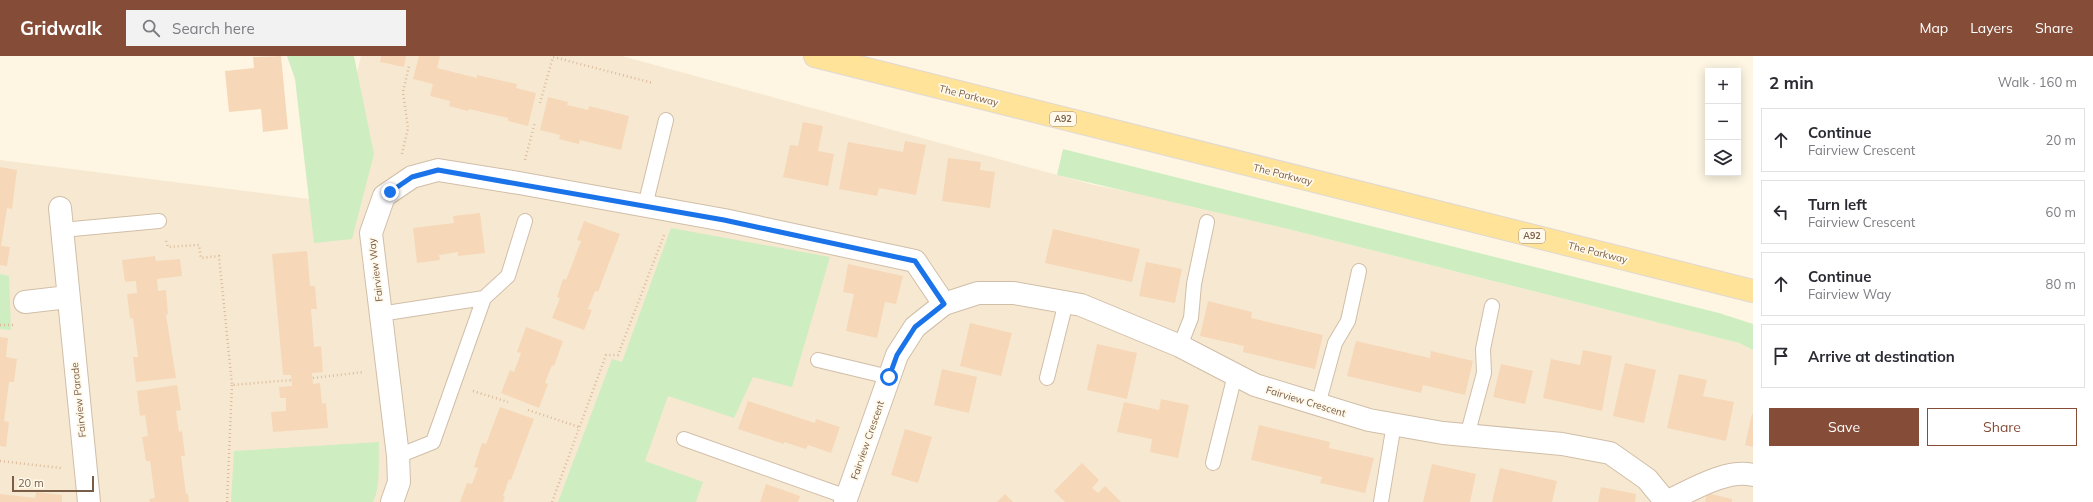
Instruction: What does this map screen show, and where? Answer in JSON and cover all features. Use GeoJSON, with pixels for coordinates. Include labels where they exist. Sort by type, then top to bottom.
{"type":"FeatureCollection","features":[{"type":"Feature","properties":{"kind":"main road","name":"The Parkway"},"geometry":{"type":"LineString","coordinates":[[815,56],[1753,291]]}},
{"type":"Feature","properties":{"kind":"street","name":"Fairview Way"},"geometry":{"type":"LineString","coordinates":[[392,502],[399,482],[398,456],[371,233],[384,196],[412,177],[438,170],[519,183],[724,220],[915,261],[944,304]]}},
{"type":"Feature","properties":{"kind":"street","name":"Fairview Parade"},"geometry":{"type":"LineString","coordinates":[[60,208],[89,502]]}},
{"type":"Feature","properties":{"kind":"street","name":"Fairview Crescent"},"geometry":{"type":"LineString","coordinates":[[846,499],[897,355],[915,327],[944,304],[978,293],[1014,293],[1081,305],[1180,346],[1255,385],[1369,420],[1467,436],[1562,444],[1610,453],[1647,479],[1666,502],[1720,477],[1748,474],[1753,475]]}},
{"type":"Feature","properties":{"kind":"street"},"geometry":{"type":"LineString","coordinates":[[25,302],[68,297]]}},
{"type":"Feature","properties":{"kind":"lane"},"geometry":{"type":"LineString","coordinates":[[646,206],[666,120]]}},
{"type":"Feature","properties":{"kind":"lane"},"geometry":{"type":"LineString","coordinates":[[62,230],[159,221]]}},
{"type":"Feature","properties":{"kind":"lane"},"geometry":{"type":"LineString","coordinates":[[398,456],[433,442],[484,298],[508,276],[525,221]]}},
{"type":"Feature","properties":{"kind":"lane"},"geometry":{"type":"LineString","coordinates":[[1180,346],[1191,318],[1194,284],[1207,222]]}},
{"type":"Feature","properties":{"kind":"lane"},"geometry":{"type":"LineString","coordinates":[[1318,405],[1335,343],[1348,321],[1360,271]]}},
{"type":"Feature","properties":{"kind":"lane"},"geometry":{"type":"LineString","coordinates":[[380,314],[484,298]]}},
{"type":"Feature","properties":{"kind":"lane"},"geometry":{"type":"LineString","coordinates":[[1047,378],[1066,302]]}},
{"type":"Feature","properties":{"kind":"lane"},"geometry":{"type":"LineString","coordinates":[[1467,436],[1484,373],[1483,349],[1492,306]]}},
{"type":"Feature","properties":{"kind":"lane"},"geometry":{"type":"LineString","coordinates":[[818,360],[889,377]]}},
{"type":"Feature","properties":{"kind":"lane"},"geometry":{"type":"LineString","coordinates":[[1214,463],[1235,375]]}},
{"type":"Feature","properties":{"kind":"lane"},"geometry":{"type":"LineString","coordinates":[[1381,502],[1394,424]]}},
{"type":"Feature","properties":{"kind":"lane"},"geometry":{"type":"LineString","coordinates":[[684,439],[846,499]]}},
{"type":"Feature","properties":{"kind":"path"},"geometry":{"type":"LineString","coordinates":[[549,56],[653,83]]}},
{"type":"Feature","properties":{"kind":"path"},"geometry":{"type":"LineString","coordinates":[[540,103],[553,57]]}},
{"type":"Feature","properties":{"kind":"path"},"geometry":{"type":"LineString","coordinates":[[398,186],[408,128],[403,92],[409,66]]}},
{"type":"Feature","properties":{"kind":"path"},"geometry":{"type":"LineString","coordinates":[[519,183],[535,122]]}},
{"type":"Feature","properties":{"kind":"path"},"geometry":{"type":"LineString","coordinates":[[552,502],[606,355],[618,355],[673,211]]}},
{"type":"Feature","properties":{"kind":"path"},"geometry":{"type":"LineString","coordinates":[[159,221],[168,247],[199,245],[201,258],[219,256],[232,385],[227,502]]}},
{"type":"Feature","properties":{"kind":"path"},"geometry":{"type":"LineString","coordinates":[[313,378],[388,368]]}},
{"type":"Feature","properties":{"kind":"path"},"geometry":{"type":"LineString","coordinates":[[232,385],[292,380]]}},
{"type":"Feature","properties":{"kind":"path"},"geometry":{"type":"LineString","coordinates":[[454,384],[508,402]]}},
{"type":"Feature","properties":{"kind":"path"},"geometry":{"type":"LineString","coordinates":[[528,410],[579,427]]}},
{"type":"Feature","properties":{"kind":"path"},"geometry":{"type":"LineString","coordinates":[[0,461],[85,471]]}},
{"type":"Feature","properties":{"kind":"shaded area"},"geometry":{"type":"Polygon","coordinates":[[[361,56],[622,56],[1094,185],[1181,202],[1739,343],[1753,350],[1753,502],[0,502],[0,160],[325,201],[361,56]]]}},
{"type":"Feature","properties":{"kind":"green space"},"geometry":{"type":"Polygon","coordinates":[[[287,56],[354,56],[374,154],[352,239],[314,243],[295,79],[287,56]]]}},
{"type":"Feature","properties":{"kind":"green space"},"geometry":{"type":"Polygon","coordinates":[[[1063,149],[1719,313],[1753,324],[1753,350],[1739,343],[1288,229],[1057,175],[1063,149]]]}},
{"type":"Feature","properties":{"kind":"green space"},"geometry":{"type":"Polygon","coordinates":[[[671,228],[830,257],[792,387],[753,377],[734,418],[668,396],[645,461],[703,482],[696,502],[558,502],[612,359],[622,362],[671,228]]]}},
{"type":"Feature","properties":{"kind":"green space"},"geometry":{"type":"Polygon","coordinates":[[[0,274],[9,276],[11,330],[0,329],[0,274]]]}},
{"type":"Feature","properties":{"kind":"green space"},"geometry":{"type":"Polygon","coordinates":[[[379,442],[378,481],[376,496],[373,502],[231,502],[234,451],[379,442]]]}},
{"type":"Feature","properties":{"kind":"building"},"geometry":{"type":"Polygon","coordinates":[[[281,56],[288,129],[263,132],[261,109],[229,112],[225,71],[254,68],[253,57],[281,56]]]}},
{"type":"Feature","properties":{"kind":"building"},"geometry":{"type":"Polygon","coordinates":[[[381,56],[406,56],[404,67],[380,62],[381,56]]]}},
{"type":"Feature","properties":{"kind":"building"},"geometry":{"type":"Polygon","coordinates":[[[419,56],[440,56],[437,68],[477,78],[477,75],[517,84],[516,88],[536,93],[528,126],[508,121],[508,118],[449,106],[450,101],[430,96],[433,84],[413,79],[419,56]]]}},
{"type":"Feature","properties":{"kind":"building"},"geometry":{"type":"Polygon","coordinates":[[[548,97],[568,102],[567,105],[588,110],[589,106],[629,116],[621,150],[580,140],[579,144],[559,139],[560,135],[540,130],[548,97]]]}},
{"type":"Feature","properties":{"kind":"building"},"geometry":{"type":"Polygon","coordinates":[[[803,122],[823,126],[818,151],[834,154],[828,186],[783,177],[790,145],[798,146],[803,122]]]}},
{"type":"Feature","properties":{"kind":"building"},"geometry":{"type":"Polygon","coordinates":[[[905,141],[926,145],[916,195],[879,188],[877,196],[839,189],[848,142],[903,152],[905,141]]]}},
{"type":"Feature","properties":{"kind":"building"},"geometry":{"type":"Polygon","coordinates":[[[948,158],[981,162],[980,170],[995,172],[990,208],[942,201],[948,158]]]}},
{"type":"Feature","properties":{"kind":"building"},"geometry":{"type":"Polygon","coordinates":[[[0,167],[17,170],[12,209],[7,208],[1,246],[10,247],[7,266],[0,265],[0,167]]]}},
{"type":"Feature","properties":{"kind":"building"},"geometry":{"type":"Polygon","coordinates":[[[480,213],[485,253],[458,256],[458,252],[439,255],[440,260],[417,263],[413,228],[454,223],[453,216],[480,213]]]}},
{"type":"Feature","properties":{"kind":"building"},"geometry":{"type":"Polygon","coordinates":[[[584,221],[620,234],[598,292],[595,291],[588,309],[592,310],[584,330],[552,318],[560,298],[557,297],[563,279],[566,280],[581,241],[577,240],[584,221]]]}},
{"type":"Feature","properties":{"kind":"building"},"geometry":{"type":"Polygon","coordinates":[[[1053,229],[1140,249],[1132,282],[1045,263],[1053,229]]]}},
{"type":"Feature","properties":{"kind":"building"},"geometry":{"type":"Polygon","coordinates":[[[307,251],[310,286],[315,286],[317,309],[311,309],[314,347],[321,346],[323,372],[312,373],[313,384],[320,383],[322,404],[326,403],[328,428],[273,432],[271,412],[286,411],[286,398],[280,398],[279,387],[292,386],[291,375],[283,375],[272,254],[307,251]]]}},
{"type":"Feature","properties":{"kind":"building"},"geometry":{"type":"Polygon","coordinates":[[[155,256],[156,261],[180,259],[182,276],[157,279],[158,291],[166,290],[168,314],[166,315],[176,378],[136,382],[133,357],[138,357],[133,318],[130,319],[127,294],[137,293],[136,281],[125,282],[122,260],[155,256]]]}},
{"type":"Feature","properties":{"kind":"building"},"geometry":{"type":"Polygon","coordinates":[[[1146,262],[1182,269],[1175,303],[1139,296],[1146,262]]]}},
{"type":"Feature","properties":{"kind":"building"},"geometry":{"type":"Polygon","coordinates":[[[848,264],[903,276],[896,304],[885,302],[877,338],[846,331],[854,294],[843,292],[848,264]]]}},
{"type":"Feature","properties":{"kind":"building"},"geometry":{"type":"Polygon","coordinates":[[[1208,301],[1252,312],[1251,318],[1323,335],[1315,369],[1243,352],[1244,346],[1200,336],[1208,301]]]}},
{"type":"Feature","properties":{"kind":"building"},"geometry":{"type":"Polygon","coordinates":[[[970,323],[1012,333],[1001,376],[960,366],[970,323]]]}},
{"type":"Feature","properties":{"kind":"building"},"geometry":{"type":"Polygon","coordinates":[[[526,327],[563,341],[554,366],[552,365],[545,383],[548,384],[539,408],[501,393],[510,370],[514,372],[521,353],[517,352],[526,327]]]}},
{"type":"Feature","properties":{"kind":"building"},"geometry":{"type":"Polygon","coordinates":[[[0,337],[8,338],[6,357],[17,359],[14,382],[9,382],[4,421],[9,422],[6,447],[0,446],[0,337]]]}},
{"type":"Feature","properties":{"kind":"building"},"geometry":{"type":"Polygon","coordinates":[[[1356,341],[1430,358],[1431,351],[1473,361],[1465,395],[1423,385],[1421,393],[1347,376],[1356,341]]]}},
{"type":"Feature","properties":{"kind":"building"},"geometry":{"type":"Polygon","coordinates":[[[1097,344],[1137,353],[1127,399],[1087,390],[1097,344]]]}},
{"type":"Feature","properties":{"kind":"building"},"geometry":{"type":"Polygon","coordinates":[[[1583,350],[1612,356],[1602,411],[1543,398],[1551,359],[1580,365],[1583,350]]]}},
{"type":"Feature","properties":{"kind":"building"},"geometry":{"type":"Polygon","coordinates":[[[1625,363],[1656,370],[1644,423],[1613,416],[1625,363]]]}},
{"type":"Feature","properties":{"kind":"building"},"geometry":{"type":"Polygon","coordinates":[[[1501,364],[1533,371],[1525,404],[1493,397],[1501,364]]]}},
{"type":"Feature","properties":{"kind":"building"},"geometry":{"type":"Polygon","coordinates":[[[942,369],[977,377],[969,413],[934,405],[942,369]]]}},
{"type":"Feature","properties":{"kind":"building"},"geometry":{"type":"Polygon","coordinates":[[[1679,374],[1707,380],[1703,396],[1734,402],[1726,441],[1667,428],[1679,374]]]}},
{"type":"Feature","properties":{"kind":"building"},"geometry":{"type":"Polygon","coordinates":[[[177,385],[181,410],[176,411],[179,432],[182,431],[185,456],[181,456],[186,494],[188,494],[189,502],[150,502],[149,499],[155,498],[150,461],[146,461],[142,437],[148,436],[145,415],[140,416],[137,391],[177,385]]]}},
{"type":"Feature","properties":{"kind":"building"},"geometry":{"type":"Polygon","coordinates":[[[1161,399],[1189,405],[1178,458],[1150,452],[1152,439],[1117,432],[1124,402],[1159,410],[1161,399]]]}},
{"type":"Feature","properties":{"kind":"building"},"geometry":{"type":"Polygon","coordinates":[[[748,401],[815,423],[816,419],[840,427],[831,453],[808,445],[806,449],[784,442],[784,444],[738,429],[748,401]]]}},
{"type":"Feature","properties":{"kind":"building"},"geometry":{"type":"Polygon","coordinates":[[[500,407],[534,419],[511,480],[509,479],[503,496],[505,497],[503,502],[460,502],[467,483],[472,484],[478,468],[474,467],[482,443],[486,444],[500,407]]]}},
{"type":"Feature","properties":{"kind":"building"},"geometry":{"type":"Polygon","coordinates":[[[1753,414],[1753,447],[1745,445],[1753,414]]]}},
{"type":"Feature","properties":{"kind":"building"},"geometry":{"type":"Polygon","coordinates":[[[1259,425],[1330,442],[1329,448],[1374,458],[1365,493],[1320,483],[1322,477],[1251,460],[1259,425]]]}},
{"type":"Feature","properties":{"kind":"building"},"geometry":{"type":"Polygon","coordinates":[[[905,429],[932,437],[918,483],[891,475],[905,429]]]}},
{"type":"Feature","properties":{"kind":"building"},"geometry":{"type":"Polygon","coordinates":[[[1082,463],[1099,480],[1092,488],[1098,493],[1105,486],[1121,502],[1065,502],[1054,491],[1082,463]]]}},
{"type":"Feature","properties":{"kind":"building"},"geometry":{"type":"Polygon","coordinates":[[[1432,464],[1476,474],[1470,502],[1423,502],[1432,464]]]}},
{"type":"Feature","properties":{"kind":"building"},"geometry":{"type":"Polygon","coordinates":[[[1500,468],[1557,481],[1552,502],[1492,502],[1500,468]]]}},
{"type":"Feature","properties":{"kind":"building"},"geometry":{"type":"Polygon","coordinates":[[[766,484],[800,496],[798,502],[760,502],[766,484]]]}},
{"type":"Feature","properties":{"kind":"building"},"geometry":{"type":"Polygon","coordinates":[[[1601,487],[1636,494],[1635,502],[1598,502],[1601,487]]]}},
{"type":"Feature","properties":{"kind":"building"},"geometry":{"type":"Polygon","coordinates":[[[36,492],[62,495],[62,502],[0,502],[0,494],[35,498],[36,492]]]}},
{"type":"Feature","properties":{"kind":"building"},"geometry":{"type":"Polygon","coordinates":[[[1707,493],[1732,499],[1732,502],[1705,502],[1707,493]]]}},
{"type":"Feature","properties":{"kind":"building"},"geometry":{"type":"Polygon","coordinates":[[[1005,494],[1013,502],[997,502],[1005,494]]]}},
{"type":"Feature","properties":{"kind":"route"},"geometry":{"type":"LineString","coordinates":[[390,192],[412,177],[438,170],[724,220],[915,261],[944,304],[915,327],[897,355],[889,377]]}}]}
